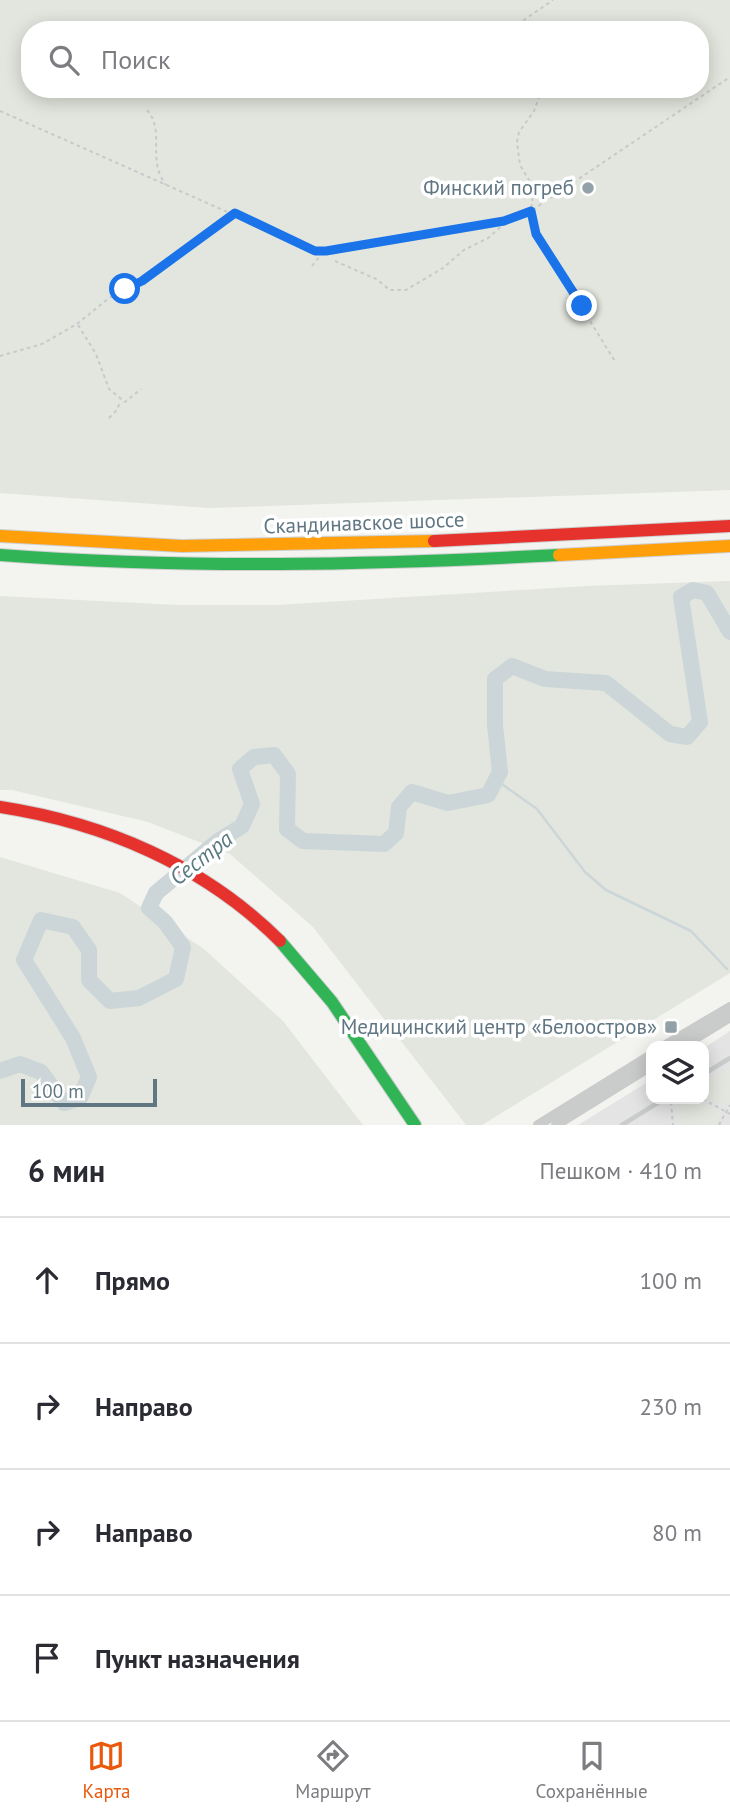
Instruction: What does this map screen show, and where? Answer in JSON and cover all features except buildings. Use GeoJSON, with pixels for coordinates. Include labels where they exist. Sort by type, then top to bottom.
{"type":"FeatureCollection","features":[{"type":"Feature","properties":{"kind":"main road","name":"Скандинавское шоссе"},"geometry":{"type":"LineString","coordinates":[[0,536],[145,547],[319,545],[730,526]]}},
{"type":"Feature","properties":{"kind":"main road","name":"Скандинавское шоссе"},"geometry":{"type":"LineString","coordinates":[[0,555],[145,566],[317,566],[730,546]]}},
{"type":"Feature","properties":{"kind":"main road"},"geometry":{"type":"LineString","coordinates":[[0,807],[74,822],[107,832],[167,858],[239,905],[302,964],[415,1125]]}},
{"type":"Feature","properties":{"kind":"street"},"geometry":{"type":"LineString","coordinates":[[672,1041],[730,1007]]}},
{"type":"Feature","properties":{"kind":"street"},"geometry":{"type":"LineString","coordinates":[[691,1041],[730,1017]]}},
{"type":"Feature","properties":{"kind":"street"},"geometry":{"type":"LineString","coordinates":[[538,1125],[646,1058]]}},
{"type":"Feature","properties":{"kind":"street"},"geometry":{"type":"LineString","coordinates":[[556,1125],[646,1069]]}},
{"type":"Feature","properties":{"kind":"lane"},"geometry":{"type":"LineString","coordinates":[[709,1071],[730,1058]]}},
{"type":"Feature","properties":{"kind":"lane"},"geometry":{"type":"LineString","coordinates":[[622,1125],[656,1104]]}},
{"type":"Feature","properties":{"kind":"path"},"geometry":{"type":"LineString","coordinates":[[522,21],[553,0]]}},
{"type":"Feature","properties":{"kind":"path"},"geometry":{"type":"LineString","coordinates":[[709,90],[730,76]]}},
{"type":"Feature","properties":{"kind":"path"},"geometry":{"type":"LineString","coordinates":[[539,98],[534,111],[519,132],[517,142],[520,165],[534,189],[531,211],[536,234],[616,363]]}},
{"type":"Feature","properties":{"kind":"path"},"geometry":{"type":"LineString","coordinates":[[0,111],[293,241],[324,251],[511,218],[531,211],[698,98]]}},
{"type":"Feature","properties":{"kind":"path"},"geometry":{"type":"LineString","coordinates":[[147,110],[153,119],[156,133],[155,166],[167,186]]}},
{"type":"Feature","properties":{"kind":"path"},"geometry":{"type":"LineString","coordinates":[[0,356],[42,344],[77,324],[109,298],[142,281],[235,213]]}},
{"type":"Feature","properties":{"kind":"path"},"geometry":{"type":"LineString","coordinates":[[335,261],[376,279],[390,290],[406,290],[473,244],[488,238],[511,218]]}},
{"type":"Feature","properties":{"kind":"path"},"geometry":{"type":"LineString","coordinates":[[312,266],[324,251]]}},
{"type":"Feature","properties":{"kind":"path"},"geometry":{"type":"LineString","coordinates":[[77,324],[96,354],[109,389],[120,401],[125,402],[141,389]]}},
{"type":"Feature","properties":{"kind":"path"},"geometry":{"type":"LineString","coordinates":[[109,418],[117,410],[120,401]]}},
{"type":"Feature","properties":{"kind":"path"},"geometry":{"type":"LineString","coordinates":[[709,1102],[730,1114]]}},
{"type":"Feature","properties":{"kind":"path"},"geometry":{"type":"LineString","coordinates":[[671,1104],[673,1125]]}},
{"type":"Feature","properties":{"kind":"path"},"geometry":{"type":"LineString","coordinates":[[719,1125],[724,1111],[730,1105]]}},
{"type":"Feature","properties":{"kind":"shaded area"},"geometry":{"type":"Polygon","coordinates":[[[0,0],[730,0],[730,490],[209,508],[0,493],[0,0]]]}},
{"type":"Feature","properties":{"kind":"shaded area"},"geometry":{"type":"Polygon","coordinates":[[[730,581],[730,973],[482,1125],[466,1125],[313,927],[230,854],[148,822],[12,790],[0,790],[0,596],[177,605],[277,605],[586,586],[730,581]]]}},
{"type":"Feature","properties":{"kind":"shaded area"},"geometry":{"type":"Polygon","coordinates":[[[0,857],[120,893],[204,949],[283,1021],[363,1125],[0,1125],[0,857]]]}},
{"type":"Feature","properties":{"kind":"shaded area"},"geometry":{"type":"Polygon","coordinates":[[[730,1031],[730,1125],[578,1125],[646,1083],[646,1104],[709,1104],[709,1045],[730,1031]]]}},
{"type":"Feature","properties":{"kind":"shaded area"},"geometry":{"type":"Polygon","coordinates":[[[730,1067],[730,1101],[725,1107],[709,1098],[709,1081],[730,1067]]]}},
{"type":"Feature","properties":{"kind":"shaded area"},"geometry":{"type":"Polygon","coordinates":[[[678,1104],[705,1104],[722,1112],[717,1125],[678,1125],[678,1104]]]}},
{"type":"Feature","properties":{"kind":"waterway","name":"Сестра"},"geometry":{"type":"LineString","coordinates":[[0,1071],[20,1064],[41,1072],[64,1103],[80,1098],[89,1077],[73,1038],[24,960],[41,920],[73,927],[89,950],[89,980],[110,1001],[139,998],[176,979],[183,947],[165,922],[149,908],[156,893],[218,841],[242,826],[252,804],[240,769],[254,757],[274,755],[288,774],[287,829],[303,841],[384,844],[396,833],[399,807],[412,792],[448,803],[488,795],[500,772],[495,725],[495,679],[512,666],[545,679],[606,683],[670,734],[687,737],[700,722],[681,597],[693,590],[707,593],[730,632]]}},
{"type":"Feature","properties":{"kind":"waterway"},"geometry":{"type":"LineString","coordinates":[[496,780],[537,809],[585,872],[606,890],[691,931],[727,969]]}},
{"type":"Feature","properties":{"kind":"traffic: fast"},"geometry":{"type":"LineString","coordinates":[[0,555],[210,564],[419,561],[559,555]]}},
{"type":"Feature","properties":{"kind":"traffic: fast"},"geometry":{"type":"LineString","coordinates":[[280,941],[332,1002],[415,1125]]}},
{"type":"Feature","properties":{"kind":"traffic: slow"},"geometry":{"type":"LineString","coordinates":[[0,536],[182,546],[434,541]]}},
{"type":"Feature","properties":{"kind":"traffic: slow"},"geometry":{"type":"LineString","coordinates":[[559,555],[730,546]]}},
{"type":"Feature","properties":{"kind":"traffic: jam"},"geometry":{"type":"LineString","coordinates":[[434,541],[730,526]]}},
{"type":"Feature","properties":{"kind":"traffic: jam"},"geometry":{"type":"LineString","coordinates":[[0,807],[77,824],[150,852],[219,890],[280,941]]}},
{"type":"Feature","properties":{"kind":"place","name":"Финский погреб"},"geometry":{"type":"Point","coordinates":[588,188]}},
{"type":"Feature","properties":{"kind":"place","name":"Медицинский центр «Белоостров»"},"geometry":{"type":"Point","coordinates":[671,1027]}},
{"type":"Feature","properties":{"kind":"route"},"geometry":{"type":"LineString","coordinates":[[125,289],[142,281],[235,213],[315,251],[326,251],[504,221],[531,211],[536,234],[582,306]]}}]}
